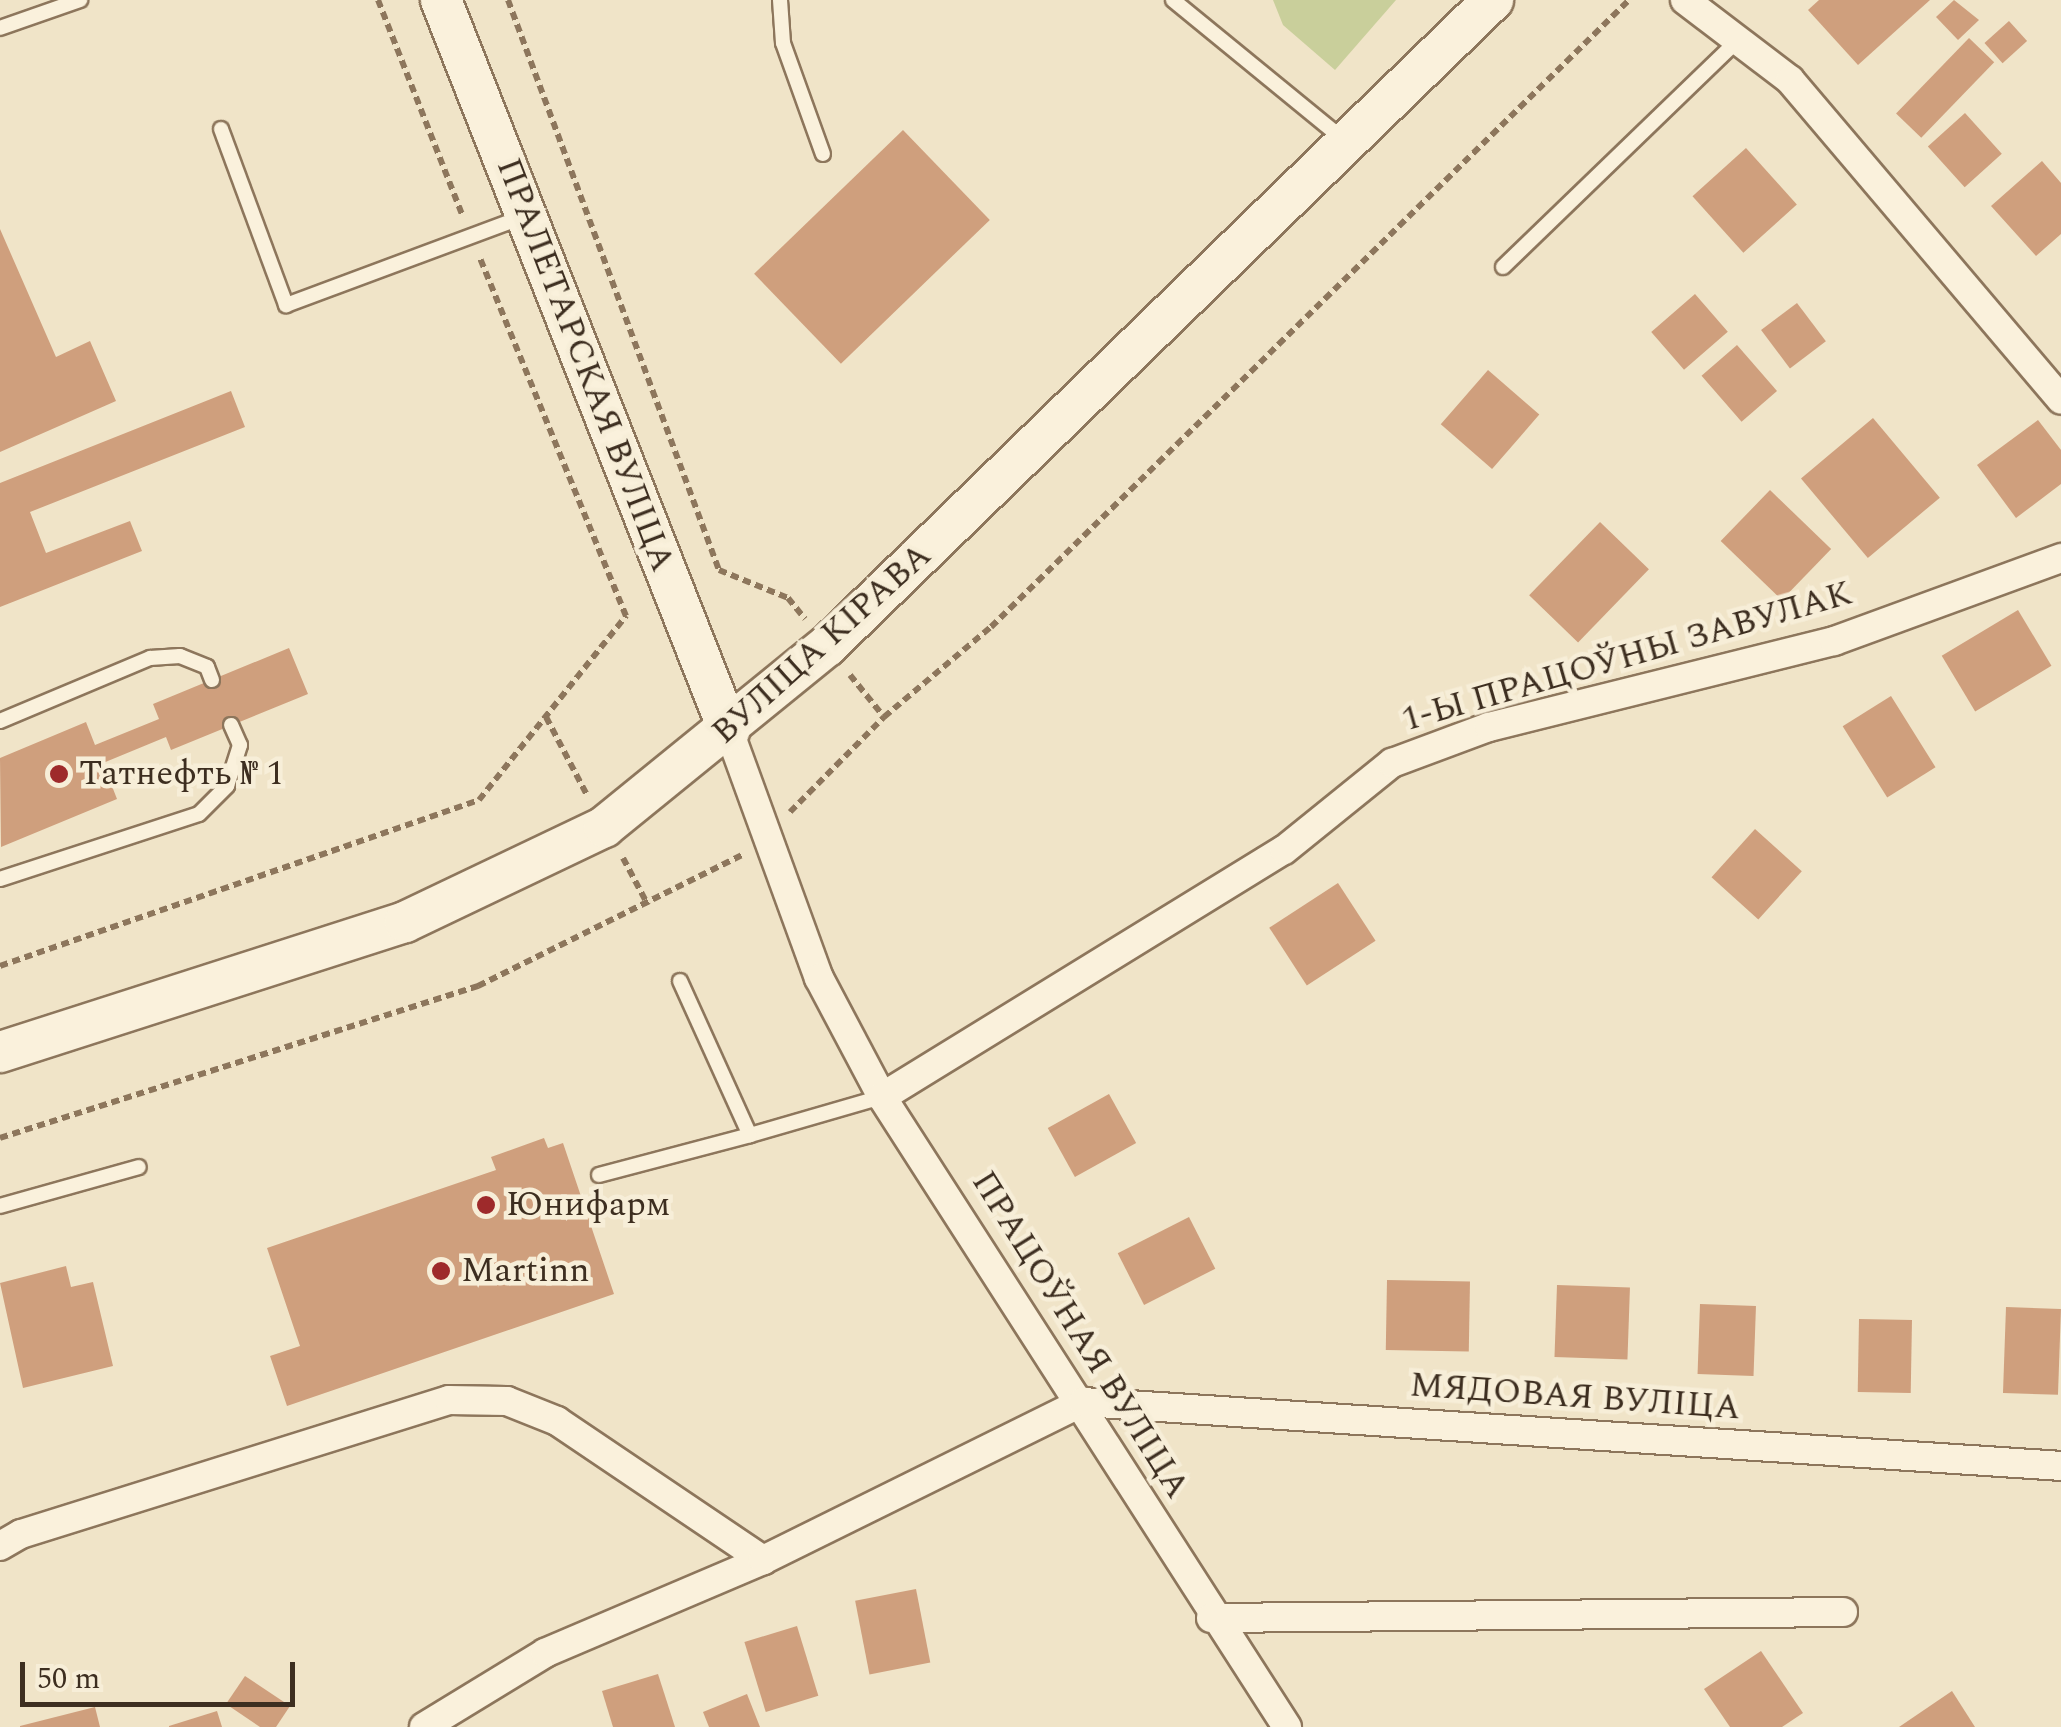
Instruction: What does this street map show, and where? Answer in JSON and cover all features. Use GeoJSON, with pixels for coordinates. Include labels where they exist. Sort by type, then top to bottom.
{"type":"FeatureCollection","features":[{"type":"Feature","properties":{"kind":"main road","name":"ПРАЛЕТАРСКАЯ ВУЛІЦА"},"geometry":{"type":"LineString","coordinates":[[441,0],[729,731]]}},
{"type":"Feature","properties":{"kind":"main road","name":"ВУЛІЦА КІРАВА"},"geometry":{"type":"LineString","coordinates":[[0,1052],[405,922],[534,866],[604,827],[729,731],[840,634],[1493,0]]}},
{"type":"Feature","properties":{"kind":"street"},"geometry":{"type":"LineString","coordinates":[[1685,0],[1790,80],[2061,400]]}},
{"type":"Feature","properties":{"kind":"street","name":"1-Ы ПРАЦОЎНЫ ЗАВУЛАК"},"geometry":{"type":"LineString","coordinates":[[882,1097],[1284,850],[1392,763],[1489,728],[1834,640],[2061,558]]}},
{"type":"Feature","properties":{"kind":"street","name":"ПРАЦОЎНАЯ ВУЛІЦА"},"geometry":{"type":"LineString","coordinates":[[729,731],[819,978],[882,1097],[1084,1402],[1211,1618],[1287,1727]]}},
{"type":"Feature","properties":{"kind":"street"},"geometry":{"type":"LineString","coordinates":[[0,1546],[21,1534],[449,1400],[507,1401],[558,1422],[762,1560]]}},
{"type":"Feature","properties":{"kind":"street"},"geometry":{"type":"LineString","coordinates":[[424,1727],[544,1653],[762,1560],[1084,1402]]}},
{"type":"Feature","properties":{"kind":"street","name":"МЯДОВАЯ ВУЛІЦА"},"geometry":{"type":"LineString","coordinates":[[1084,1402],[2061,1466]]}},
{"type":"Feature","properties":{"kind":"street"},"geometry":{"type":"LineString","coordinates":[[1211,1618],[1843,1612]]}},
{"type":"Feature","properties":{"kind":"lane"},"geometry":{"type":"LineString","coordinates":[[0,28],[80,0]]}},
{"type":"Feature","properties":{"kind":"lane"},"geometry":{"type":"LineString","coordinates":[[780,0],[783,44],[823,154]]}},
{"type":"Feature","properties":{"kind":"lane"},"geometry":{"type":"LineString","coordinates":[[1174,0],[1348,144]]}},
{"type":"Feature","properties":{"kind":"lane"},"geometry":{"type":"LineString","coordinates":[[1503,267],[1739,39]]}},
{"type":"Feature","properties":{"kind":"lane"},"geometry":{"type":"LineString","coordinates":[[221,129],[286,304],[526,216]]}},
{"type":"Feature","properties":{"kind":"lane"},"geometry":{"type":"LineString","coordinates":[[0,721],[150,658],[180,656],[206,668],[212,680]]}},
{"type":"Feature","properties":{"kind":"lane"},"geometry":{"type":"LineString","coordinates":[[0,879],[199,814],[227,786],[240,745],[231,726]]}},
{"type":"Feature","properties":{"kind":"lane"},"geometry":{"type":"LineString","coordinates":[[680,981],[750,1135]]}},
{"type":"Feature","properties":{"kind":"lane"},"geometry":{"type":"LineString","coordinates":[[599,1175],[882,1097]]}},
{"type":"Feature","properties":{"kind":"lane"},"geometry":{"type":"LineString","coordinates":[[0,1206],[139,1167]]}},
{"type":"Feature","properties":{"kind":"path"},"geometry":{"type":"LineString","coordinates":[[0,966],[480,800],[626,616],[378,0]]}},
{"type":"Feature","properties":{"kind":"path"},"geometry":{"type":"LineString","coordinates":[[508,0],[604,246],[719,570],[788,598]]}},
{"type":"Feature","properties":{"kind":"path"},"geometry":{"type":"LineString","coordinates":[[546,717],[582,786]]}},
{"type":"Feature","properties":{"kind":"path"},"geometry":{"type":"LineString","coordinates":[[630,870],[648,905]]}},
{"type":"Feature","properties":{"kind":"green space"},"geometry":{"type":"Polygon","coordinates":[[[1273,0],[1396,0],[1335,70],[1283,25],[1273,0]]]}},
{"type":"Feature","properties":{"kind":"building"},"geometry":{"type":"Polygon","coordinates":[[[1819,0],[1930,0],[1858,65],[1808,10],[1819,0]]]}},
{"type":"Feature","properties":{"kind":"building"},"geometry":{"type":"Polygon","coordinates":[[[1954,0],[1979,20],[1958,40],[1936,17],[1954,0]]]}},
{"type":"Feature","properties":{"kind":"building"},"geometry":{"type":"Polygon","coordinates":[[[2009,21],[2027,41],[2003,63],[1984,43],[2009,21]]]}},
{"type":"Feature","properties":{"kind":"building"},"geometry":{"type":"Polygon","coordinates":[[[1969,38],[1994,62],[1921,138],[1896,114],[1969,38]]]}},
{"type":"Feature","properties":{"kind":"building"},"geometry":{"type":"Polygon","coordinates":[[[1965,113],[2002,154],[1965,187],[1928,146],[1965,113]]]}},
{"type":"Feature","properties":{"kind":"building"},"geometry":{"type":"Polygon","coordinates":[[[903,130],[990,220],[841,364],[754,274],[903,130]]]}},
{"type":"Feature","properties":{"kind":"building"},"geometry":{"type":"Polygon","coordinates":[[[1746,148],[1797,204],[1743,253],[1692,196],[1746,148]]]}},
{"type":"Feature","properties":{"kind":"building"},"geometry":{"type":"Polygon","coordinates":[[[2042,161],[2061,183],[2061,234],[2036,256],[1991,206],[2042,161]]]}},
{"type":"Feature","properties":{"kind":"building"},"geometry":{"type":"Polygon","coordinates":[[[0,229],[56,357],[90,341],[116,401],[0,452],[0,229]]]}},
{"type":"Feature","properties":{"kind":"building"},"geometry":{"type":"Polygon","coordinates":[[[1695,294],[1728,332],[1684,370],[1651,332],[1695,294]]]}},
{"type":"Feature","properties":{"kind":"building"},"geometry":{"type":"Polygon","coordinates":[[[1797,303],[1826,341],[1790,368],[1761,330],[1797,303]]]}},
{"type":"Feature","properties":{"kind":"building"},"geometry":{"type":"Polygon","coordinates":[[[1737,345],[1777,391],[1742,422],[1702,376],[1737,345]]]}},
{"type":"Feature","properties":{"kind":"building"},"geometry":{"type":"Polygon","coordinates":[[[1488,370],[1539,415],[1492,469],[1441,424],[1488,370]]]}},
{"type":"Feature","properties":{"kind":"building"},"geometry":{"type":"Polygon","coordinates":[[[231,391],[245,427],[30,512],[46,553],[130,521],[142,551],[0,607],[0,483],[231,391]]]}},
{"type":"Feature","properties":{"kind":"building"},"geometry":{"type":"Polygon","coordinates":[[[1873,418],[1940,498],[1868,558],[1801,478],[1873,418]]]}},
{"type":"Feature","properties":{"kind":"building"},"geometry":{"type":"Polygon","coordinates":[[[2038,420],[2061,450],[2061,484],[2016,518],[1977,465],[2038,420]]]}},
{"type":"Feature","properties":{"kind":"building"},"geometry":{"type":"Polygon","coordinates":[[[1770,490],[1831,549],[1782,600],[1721,541],[1770,490]]]}},
{"type":"Feature","properties":{"kind":"building"},"geometry":{"type":"Polygon","coordinates":[[[1600,522],[1649,569],[1578,643],[1529,595],[1600,522]]]}},
{"type":"Feature","properties":{"kind":"building"},"geometry":{"type":"Polygon","coordinates":[[[2018,610],[2051,666],[1975,712],[1942,656],[2018,610]]]}},
{"type":"Feature","properties":{"kind":"building"},"geometry":{"type":"Polygon","coordinates":[[[289,648],[308,694],[171,750],[166,737],[103,763],[117,799],[1,847],[0,758],[86,722],[95,745],[159,719],[153,704],[289,648]]]}},
{"type":"Feature","properties":{"kind":"building"},"geometry":{"type":"Polygon","coordinates":[[[1891,696],[1936,767],[1887,797],[1843,726],[1891,696]]]}},
{"type":"Feature","properties":{"kind":"building"},"geometry":{"type":"Polygon","coordinates":[[[1755,829],[1802,871],[1758,919],[1712,877],[1755,829]]]}},
{"type":"Feature","properties":{"kind":"building"},"geometry":{"type":"Polygon","coordinates":[[[1338,883],[1376,941],[1307,986],[1269,928],[1338,883]]]}},
{"type":"Feature","properties":{"kind":"building"},"geometry":{"type":"Polygon","coordinates":[[[1109,1094],[1136,1143],[1075,1177],[1048,1128],[1109,1094]]]}},
{"type":"Feature","properties":{"kind":"building","name":"Martinn"},"geometry":{"type":"Polygon","coordinates":[[[544,1138],[548,1148],[563,1143],[614,1294],[287,1406],[270,1356],[300,1346],[267,1248],[496,1170],[491,1157],[544,1138]]]}},
{"type":"Feature","properties":{"kind":"building"},"geometry":{"type":"Polygon","coordinates":[[[1189,1217],[1215,1269],[1144,1305],[1118,1253],[1189,1217]]]}},
{"type":"Feature","properties":{"kind":"building"},"geometry":{"type":"Polygon","coordinates":[[[66,1266],[71,1287],[93,1282],[113,1366],[23,1388],[0,1283],[66,1266]]]}},
{"type":"Feature","properties":{"kind":"building"},"geometry":{"type":"Polygon","coordinates":[[[1387,1280],[1470,1281],[1469,1351],[1386,1350],[1387,1280]]]}},
{"type":"Feature","properties":{"kind":"building"},"geometry":{"type":"Polygon","coordinates":[[[1557,1285],[1630,1288],[1627,1360],[1554,1357],[1557,1285]]]}},
{"type":"Feature","properties":{"kind":"building"},"geometry":{"type":"Polygon","coordinates":[[[1700,1304],[1756,1306],[1754,1376],[1698,1374],[1700,1304]]]}},
{"type":"Feature","properties":{"kind":"building"},"geometry":{"type":"Polygon","coordinates":[[[2006,1307],[2061,1309],[2058,1395],[2003,1393],[2006,1307]]]}},
{"type":"Feature","properties":{"kind":"building"},"geometry":{"type":"Polygon","coordinates":[[[1859,1319],[1912,1320],[1911,1393],[1858,1392],[1859,1319]]]}},
{"type":"Feature","properties":{"kind":"building"},"geometry":{"type":"Polygon","coordinates":[[[916,1589],[930,1663],[869,1674],[855,1601],[916,1589]]]}},
{"type":"Feature","properties":{"kind":"building"},"geometry":{"type":"Polygon","coordinates":[[[797,1626],[818,1696],[766,1712],[744,1642],[797,1626]]]}},
{"type":"Feature","properties":{"kind":"building"},"geometry":{"type":"Polygon","coordinates":[[[1761,1651],[1803,1713],[1782,1727],[1730,1727],[1704,1689],[1761,1651]]]}},
{"type":"Feature","properties":{"kind":"building"},"geometry":{"type":"Polygon","coordinates":[[[658,1674],[675,1727],[613,1727],[602,1691],[658,1674]]]}},
{"type":"Feature","properties":{"kind":"building"},"geometry":{"type":"Polygon","coordinates":[[[245,1676],[290,1706],[276,1727],[260,1727],[226,1704],[245,1676]]]}},
{"type":"Feature","properties":{"kind":"building"},"geometry":{"type":"Polygon","coordinates":[[[1952,1691],[1975,1727],[1899,1727],[1952,1691]]]}},
{"type":"Feature","properties":{"kind":"building"},"geometry":{"type":"Polygon","coordinates":[[[747,1694],[760,1727],[709,1727],[703,1712],[747,1694]]]}},
{"type":"Feature","properties":{"kind":"building"},"geometry":{"type":"Polygon","coordinates":[[[95,1707],[100,1727],[20,1727],[20,1726],[95,1707]]]}},
{"type":"Feature","properties":{"kind":"building"},"geometry":{"type":"Polygon","coordinates":[[[217,1711],[222,1727],[169,1727],[169,1726],[217,1711]]]}},
{"type":"Feature","properties":{"kind":"place","name":"Татнефть № 1"},"geometry":{"type":"Point","coordinates":[59,774]}},
{"type":"Feature","properties":{"kind":"place","name":"Юнифарм"},"geometry":{"type":"Point","coordinates":[486,1205]}},
{"type":"Feature","properties":{"kind":"place","name":"Martinn"},"geometry":{"type":"Point","coordinates":[441,1271]}}]}
